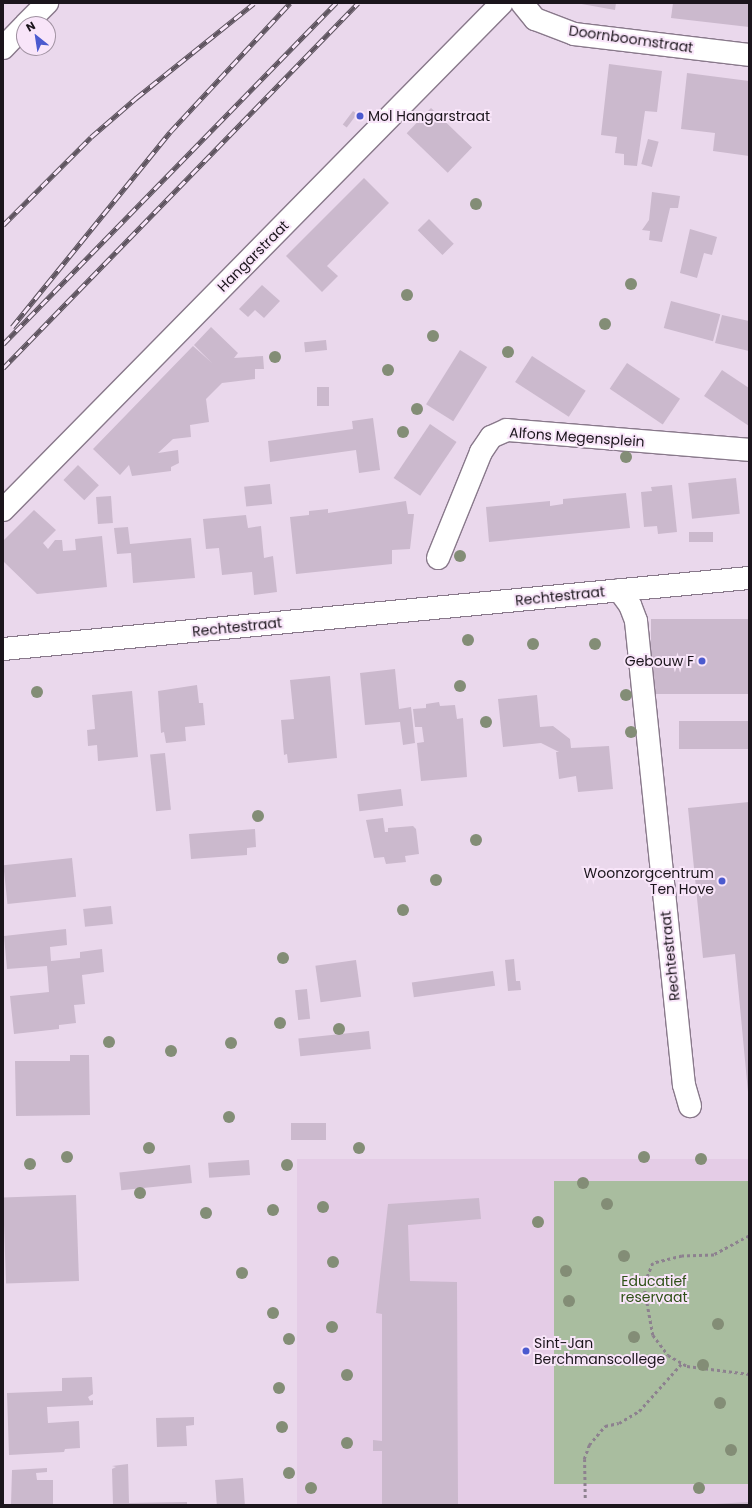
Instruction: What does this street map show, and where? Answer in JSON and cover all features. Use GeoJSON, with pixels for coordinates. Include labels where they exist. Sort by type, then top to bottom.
{"type":"FeatureCollection","features":[{"type":"Feature","properties":{"kind":"street"},"geometry":{"type":"LineString","coordinates":[[34,16],[47,3]]}},
{"type":"Feature","properties":{"kind":"street","name":"Hangarstraat"},"geometry":{"type":"LineString","coordinates":[[3,510],[502,3]]}},
{"type":"Feature","properties":{"kind":"street","name":"Doornboomstraat"},"geometry":{"type":"LineString","coordinates":[[522,3],[535,19],[574,34],[749,54]]}},
{"type":"Feature","properties":{"kind":"street"},"geometry":{"type":"LineString","coordinates":[[3,48],[16,34]]}},
{"type":"Feature","properties":{"kind":"street","name":"Alfons Megensplein"},"geometry":{"type":"LineString","coordinates":[[438,558],[480,452],[491,437],[507,430],[749,450]]}},
{"type":"Feature","properties":{"kind":"street"},"geometry":{"type":"LineString","coordinates":[[619,590],[749,578]]}},
{"type":"Feature","properties":{"kind":"street","name":"Rechtestraat"},"geometry":{"type":"LineString","coordinates":[[3,649],[619,590],[630,605],[636,620],[684,1085],[690,1106]]}},
{"type":"Feature","properties":{"kind":"path"},"geometry":{"type":"LineString","coordinates":[[749,1236],[714,1255],[669,1258],[653,1263],[648,1270],[644,1285],[654,1335],[668,1355],[682,1363],[728,1372],[749,1374]]}},
{"type":"Feature","properties":{"kind":"path"},"geometry":{"type":"LineString","coordinates":[[585,1498],[584,1459],[589,1446],[605,1426],[619,1423],[639,1411],[682,1363]]}},
{"type":"Feature","properties":{"kind":"shaded area","name":"Sint-Jan Berchmanscollege"},"geometry":{"type":"Polygon","coordinates":[[[297,1159],[749,1159],[749,1505],[297,1505],[297,1159]]]}},
{"type":"Feature","properties":{"kind":"green space","name":"Educatief reservaat"},"geometry":{"type":"Polygon","coordinates":[[[554,1181],[749,1181],[749,1484],[554,1484],[554,1181]]]}},
{"type":"Feature","properties":{"kind":"building"},"geometry":{"type":"Polygon","coordinates":[[[576,3],[616,3],[615,10],[576,3]]]}},
{"type":"Feature","properties":{"kind":"building"},"geometry":{"type":"Polygon","coordinates":[[[673,3],[749,3],[749,27],[671,18],[673,3]]]}},
{"type":"Feature","properties":{"kind":"building"},"geometry":{"type":"Polygon","coordinates":[[[609,64],[662,71],[657,112],[645,111],[637,166],[624,165],[624,154],[615,153],[617,137],[601,135],[609,64]]]}},
{"type":"Feature","properties":{"kind":"building"},"geometry":{"type":"Polygon","coordinates":[[[687,73],[749,81],[749,156],[713,151],[715,133],[681,129],[687,73]]]}},
{"type":"Feature","properties":{"kind":"building"},"geometry":{"type":"Polygon","coordinates":[[[431,108],[472,148],[448,173],[407,133],[431,108]]]}},
{"type":"Feature","properties":{"kind":"building"},"geometry":{"type":"Polygon","coordinates":[[[353,111],[357,114],[347,128],[343,125],[353,111]]]}},
{"type":"Feature","properties":{"kind":"building"},"geometry":{"type":"Polygon","coordinates":[[[648,139],[659,142],[652,167],[641,164],[648,139]]]}},
{"type":"Feature","properties":{"kind":"building"},"geometry":{"type":"Polygon","coordinates":[[[364,178],[389,203],[327,266],[338,276],[322,292],[286,256],[364,178]]]}},
{"type":"Feature","properties":{"kind":"building"},"geometry":{"type":"Polygon","coordinates":[[[652,192],[680,196],[678,208],[670,208],[662,242],[649,240],[650,231],[642,230],[649,220],[652,192]]]}},
{"type":"Feature","properties":{"kind":"building"},"geometry":{"type":"Polygon","coordinates":[[[429,219],[454,244],[442,255],[418,230],[429,219]]]}},
{"type":"Feature","properties":{"kind":"building"},"geometry":{"type":"Polygon","coordinates":[[[690,229],[717,237],[712,255],[704,253],[697,278],[680,273],[690,229]]]}},
{"type":"Feature","properties":{"kind":"building"},"geometry":{"type":"Polygon","coordinates":[[[262,285],[280,301],[264,318],[255,310],[248,317],[239,309],[262,285]]]}},
{"type":"Feature","properties":{"kind":"building"},"geometry":{"type":"Polygon","coordinates":[[[671,301],[720,314],[713,341],[664,328],[671,301]]]}},
{"type":"Feature","properties":{"kind":"building"},"geometry":{"type":"Polygon","coordinates":[[[722,315],[749,321],[749,351],[715,343],[722,315]]]}},
{"type":"Feature","properties":{"kind":"building"},"geometry":{"type":"Polygon","coordinates":[[[211,327],[238,353],[234,358],[263,356],[264,369],[255,369],[255,379],[222,383],[206,399],[209,422],[190,425],[191,437],[173,439],[158,453],[178,450],[179,463],[171,467],[171,471],[132,476],[129,465],[120,475],[93,449],[193,346],[212,363],[194,345],[211,327]]]}},
{"type":"Feature","properties":{"kind":"building"},"geometry":{"type":"Polygon","coordinates":[[[326,340],[327,350],[305,352],[304,342],[326,340]]]}},
{"type":"Feature","properties":{"kind":"building"},"geometry":{"type":"Polygon","coordinates":[[[460,350],[487,367],[453,421],[426,404],[460,350]]]}},
{"type":"Feature","properties":{"kind":"building"},"geometry":{"type":"Polygon","coordinates":[[[532,356],[586,391],[569,417],[515,382],[532,356]]]}},
{"type":"Feature","properties":{"kind":"building"},"geometry":{"type":"Polygon","coordinates":[[[627,363],[680,399],[663,424],[610,389],[627,363]]]}},
{"type":"Feature","properties":{"kind":"building"},"geometry":{"type":"Polygon","coordinates":[[[722,370],[749,388],[749,426],[704,396],[722,370]]]}},
{"type":"Feature","properties":{"kind":"building"},"geometry":{"type":"Polygon","coordinates":[[[317,387],[329,387],[329,406],[317,406],[317,387]]]}},
{"type":"Feature","properties":{"kind":"building"},"geometry":{"type":"Polygon","coordinates":[[[373,418],[380,470],[359,473],[356,450],[270,462],[268,441],[353,429],[352,421],[373,418]]]}},
{"type":"Feature","properties":{"kind":"building"},"geometry":{"type":"Polygon","coordinates":[[[430,424],[457,442],[420,496],[394,478],[430,424]]]}},
{"type":"Feature","properties":{"kind":"building"},"geometry":{"type":"Polygon","coordinates":[[[78,465],[99,485],[84,500],[63,480],[78,465]]]}},
{"type":"Feature","properties":{"kind":"building"},"geometry":{"type":"Polygon","coordinates":[[[736,478],[740,514],[692,519],[688,483],[736,478]]]}},
{"type":"Feature","properties":{"kind":"building"},"geometry":{"type":"Polygon","coordinates":[[[270,484],[272,504],[246,507],[244,487],[270,484]]]}},
{"type":"Feature","properties":{"kind":"building"},"geometry":{"type":"Polygon","coordinates":[[[672,485],[677,532],[658,534],[657,526],[644,527],[641,492],[652,491],[651,487],[672,485]]]}},
{"type":"Feature","properties":{"kind":"building"},"geometry":{"type":"Polygon","coordinates":[[[626,493],[630,528],[489,542],[486,507],[550,501],[550,506],[563,504],[563,499],[626,493]]]}},
{"type":"Feature","properties":{"kind":"building"},"geometry":{"type":"Polygon","coordinates":[[[111,496],[113,523],[98,524],[96,497],[111,496]]]}},
{"type":"Feature","properties":{"kind":"building"},"geometry":{"type":"Polygon","coordinates":[[[406,501],[408,514],[414,514],[410,549],[392,550],[392,564],[296,574],[290,517],[309,515],[309,511],[328,509],[328,513],[406,501]]]}},
{"type":"Feature","properties":{"kind":"building"},"geometry":{"type":"Polygon","coordinates":[[[34,510],[56,530],[43,543],[48,549],[55,540],[62,540],[63,551],[76,550],[75,539],[102,536],[107,587],[37,594],[3,561],[3,541],[34,510]]]}},
{"type":"Feature","properties":{"kind":"building"},"geometry":{"type":"Polygon","coordinates":[[[246,515],[248,528],[261,526],[264,558],[273,556],[277,592],[254,595],[252,572],[222,575],[219,548],[206,549],[203,519],[246,515]]]}},
{"type":"Feature","properties":{"kind":"building"},"geometry":{"type":"Polygon","coordinates":[[[128,527],[130,544],[191,538],[195,578],[133,583],[131,553],[117,554],[114,528],[128,527]]]}},
{"type":"Feature","properties":{"kind":"building"},"geometry":{"type":"Polygon","coordinates":[[[689,532],[713,532],[713,542],[689,542],[689,532]]]}},
{"type":"Feature","properties":{"kind":"building","name":"Gebouw F"},"geometry":{"type":"Polygon","coordinates":[[[651,619],[749,619],[749,694],[651,694],[651,619]]]}},
{"type":"Feature","properties":{"kind":"building"},"geometry":{"type":"Polygon","coordinates":[[[395,669],[399,709],[411,707],[415,743],[403,745],[400,722],[365,725],[360,673],[395,669]]]}},
{"type":"Feature","properties":{"kind":"building"},"geometry":{"type":"Polygon","coordinates":[[[330,676],[337,758],[288,763],[287,754],[284,755],[281,720],[294,719],[290,680],[330,676]]]}},
{"type":"Feature","properties":{"kind":"building"},"geometry":{"type":"Polygon","coordinates":[[[197,685],[199,703],[203,703],[205,725],[185,727],[186,741],[166,743],[164,732],[161,733],[158,691],[197,685]]]}},
{"type":"Feature","properties":{"kind":"building"},"geometry":{"type":"Polygon","coordinates":[[[132,691],[138,757],[98,761],[97,745],[88,746],[87,730],[95,729],[92,695],[132,691]]]}},
{"type":"Feature","properties":{"kind":"building"},"geometry":{"type":"Polygon","coordinates":[[[537,695],[540,727],[553,726],[570,739],[571,748],[609,746],[613,789],[578,792],[576,776],[559,779],[556,752],[559,752],[541,743],[503,747],[498,699],[537,695]]]}},
{"type":"Feature","properties":{"kind":"building"},"geometry":{"type":"Polygon","coordinates":[[[439,702],[440,706],[455,705],[457,719],[463,718],[467,777],[421,781],[417,743],[424,742],[422,727],[415,727],[413,709],[426,708],[426,704],[439,702]]]}},
{"type":"Feature","properties":{"kind":"building"},"geometry":{"type":"Polygon","coordinates":[[[679,721],[749,721],[749,749],[679,749],[679,721]]]}},
{"type":"Feature","properties":{"kind":"building"},"geometry":{"type":"Polygon","coordinates":[[[165,753],[171,810],[156,811],[150,755],[165,753]]]}},
{"type":"Feature","properties":{"kind":"building"},"geometry":{"type":"Polygon","coordinates":[[[401,789],[403,806],[359,811],[357,794],[401,789]]]}},
{"type":"Feature","properties":{"kind":"building","name":"Woonzorgcentrum Ten Hove"},"geometry":{"type":"Polygon","coordinates":[[[749,802],[748,1092],[735,954],[703,958],[688,808],[749,802]]]}},
{"type":"Feature","properties":{"kind":"building"},"geometry":{"type":"Polygon","coordinates":[[[383,818],[385,832],[388,832],[388,828],[413,826],[416,829],[419,854],[405,856],[406,862],[386,864],[384,857],[374,858],[366,820],[383,818]]]}},
{"type":"Feature","properties":{"kind":"building"},"geometry":{"type":"Polygon","coordinates":[[[255,829],[256,847],[247,848],[247,855],[191,859],[189,834],[255,829]]]}},
{"type":"Feature","properties":{"kind":"building"},"geometry":{"type":"Polygon","coordinates":[[[72,858],[76,897],[7,904],[3,865],[72,858]]]}},
{"type":"Feature","properties":{"kind":"building"},"geometry":{"type":"Polygon","coordinates":[[[111,906],[113,924],[85,927],[83,909],[111,906]]]}},
{"type":"Feature","properties":{"kind":"building"},"geometry":{"type":"Polygon","coordinates":[[[66,929],[67,945],[50,947],[51,961],[80,958],[80,952],[102,949],[104,972],[82,975],[85,1004],[74,1005],[76,1023],[59,1025],[59,1029],[14,1034],[10,996],[49,992],[47,966],[7,969],[4,936],[66,929]]]}},
{"type":"Feature","properties":{"kind":"building"},"geometry":{"type":"Polygon","coordinates":[[[514,959],[516,981],[520,981],[521,990],[508,991],[505,960],[514,959]]]}},
{"type":"Feature","properties":{"kind":"building"},"geometry":{"type":"Polygon","coordinates":[[[356,960],[361,997],[321,1002],[315,966],[356,960]]]}},
{"type":"Feature","properties":{"kind":"building"},"geometry":{"type":"Polygon","coordinates":[[[493,971],[495,986],[414,997],[412,982],[493,971]]]}},
{"type":"Feature","properties":{"kind":"building"},"geometry":{"type":"Polygon","coordinates":[[[307,989],[310,1019],[298,1020],[295,990],[307,989]]]}},
{"type":"Feature","properties":{"kind":"building"},"geometry":{"type":"Polygon","coordinates":[[[369,1031],[371,1049],[300,1056],[298,1038],[369,1031]]]}},
{"type":"Feature","properties":{"kind":"building"},"geometry":{"type":"Polygon","coordinates":[[[70,1055],[89,1055],[90,1115],[16,1116],[15,1061],[70,1061],[70,1055]]]}},
{"type":"Feature","properties":{"kind":"building"},"geometry":{"type":"Polygon","coordinates":[[[291,1123],[326,1123],[326,1140],[291,1140],[291,1123]]]}},
{"type":"Feature","properties":{"kind":"building"},"geometry":{"type":"Polygon","coordinates":[[[249,1160],[250,1175],[209,1178],[208,1163],[249,1160]]]}},
{"type":"Feature","properties":{"kind":"building"},"geometry":{"type":"Polygon","coordinates":[[[190,1165],[192,1183],[121,1190],[119,1172],[190,1165]]]}},
{"type":"Feature","properties":{"kind":"building"},"geometry":{"type":"Polygon","coordinates":[[[76,1195],[79,1281],[6,1283],[3,1198],[76,1195]]]}},
{"type":"Feature","properties":{"kind":"building"},"geometry":{"type":"Polygon","coordinates":[[[479,1198],[481,1219],[408,1225],[410,1281],[457,1282],[458,1505],[382,1505],[382,1451],[373,1451],[373,1440],[382,1441],[382,1314],[376,1313],[388,1204],[479,1198]]]}},
{"type":"Feature","properties":{"kind":"building"},"geometry":{"type":"Polygon","coordinates":[[[92,1377],[93,1394],[88,1397],[90,1401],[93,1400],[93,1405],[47,1407],[48,1423],[79,1421],[80,1448],[65,1449],[64,1452],[9,1455],[7,1393],[62,1391],[62,1378],[92,1377]]]}},
{"type":"Feature","properties":{"kind":"building"},"geometry":{"type":"Polygon","coordinates":[[[194,1417],[194,1425],[186,1426],[187,1446],[157,1447],[156,1418],[194,1417]]]}},
{"type":"Feature","properties":{"kind":"building"},"geometry":{"type":"Polygon","coordinates":[[[128,1464],[129,1503],[187,1502],[187,1505],[113,1505],[112,1469],[116,1467],[112,1466],[128,1464]]]}},
{"type":"Feature","properties":{"kind":"building"},"geometry":{"type":"Polygon","coordinates":[[[47,1468],[47,1472],[36,1473],[37,1480],[53,1480],[53,1505],[11,1505],[12,1470],[47,1468]]]}},
{"type":"Feature","properties":{"kind":"building"},"geometry":{"type":"Polygon","coordinates":[[[243,1478],[245,1505],[217,1505],[215,1480],[243,1478]]]}},
{"type":"Feature","properties":{"kind":"building"},"geometry":{"type":"Polygon","coordinates":[[[749,1502],[749,1505],[714,1505],[714,1504],[749,1502]]]}},
{"type":"Feature","properties":{"kind":"railway"},"geometry":{"type":"LineString","coordinates":[[3,225],[91,137],[136,98],[254,3]]}},
{"type":"Feature","properties":{"kind":"railway"},"geometry":{"type":"LineString","coordinates":[[12,327],[170,132],[290,3]]}},
{"type":"Feature","properties":{"kind":"railway"},"geometry":{"type":"LineString","coordinates":[[3,344],[336,3]]}},
{"type":"Feature","properties":{"kind":"railway"},"geometry":{"type":"LineString","coordinates":[[3,368],[358,3]]}},
{"type":"Feature","properties":{"kind":"place","name":"Mol Hangarstraat"},"geometry":{"type":"Point","coordinates":[360,116]}},
{"type":"Feature","properties":{"kind":"place","name":"Gebouw F"},"geometry":{"type":"Point","coordinates":[702,661]}},
{"type":"Feature","properties":{"kind":"place","name":"Woonzorgcentrum Ten Hove"},"geometry":{"type":"Point","coordinates":[722,881]}},
{"type":"Feature","properties":{"kind":"place","name":"Sint-Jan Berchmanscollege"},"geometry":{"type":"Point","coordinates":[526,1351]}}]}
